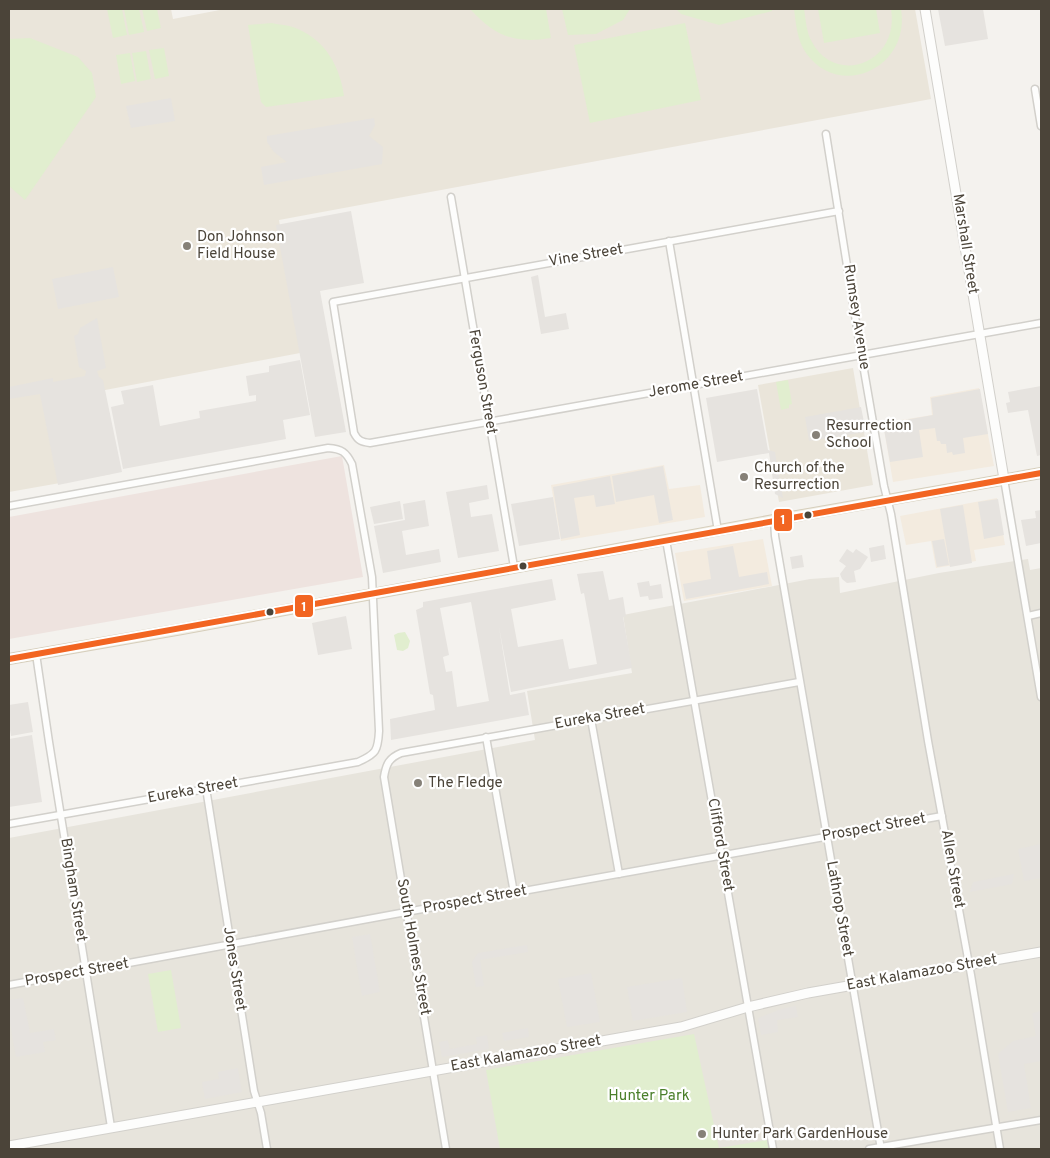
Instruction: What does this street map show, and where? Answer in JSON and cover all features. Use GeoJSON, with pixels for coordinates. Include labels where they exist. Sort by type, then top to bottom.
{"type":"FeatureCollection","features":[{"type":"Feature","properties":{"kind":"main road"},"geometry":{"type":"LineString","coordinates":[[9,659],[1041,473]]}},
{"type":"Feature","properties":{"kind":"street","name":"Marshall Street"},"geometry":{"type":"LineString","coordinates":[[925,9],[1004,479]]}},
{"type":"Feature","properties":{"kind":"street"},"geometry":{"type":"LineString","coordinates":[[1035,89],[1041,126]]}},
{"type":"Feature","properties":{"kind":"street","name":"Rumsey Avenue"},"geometry":{"type":"LineString","coordinates":[[826,134],[887,500]]}},
{"type":"Feature","properties":{"kind":"street","name":"Ferguson Street"},"geometry":{"type":"LineString","coordinates":[[450,197],[514,568]]}},
{"type":"Feature","properties":{"kind":"street","name":"Vine Street"},"geometry":{"type":"LineString","coordinates":[[354,433],[334,302],[839,211]]}},
{"type":"Feature","properties":{"kind":"street"},"geometry":{"type":"LineString","coordinates":[[670,241],[718,530]]}},
{"type":"Feature","properties":{"kind":"street","name":"Jerome Street"},"geometry":{"type":"LineString","coordinates":[[354,433],[357,439],[370,443],[1041,323]]}},
{"type":"Feature","properties":{"kind":"street"},"geometry":{"type":"LineString","coordinates":[[9,506],[328,448],[339,449],[347,454],[352,464],[374,594]]}},
{"type":"Feature","properties":{"kind":"street"},"geometry":{"type":"LineString","coordinates":[[1004,479],[1041,697]]}},
{"type":"Feature","properties":{"kind":"street","name":"Allen Street"},"geometry":{"type":"LineString","coordinates":[[887,500],[1000,1149]]}},
{"type":"Feature","properties":{"kind":"street","name":"Lathrop Street"},"geometry":{"type":"LineString","coordinates":[[774,520],[799,682],[881,1148]]}},
{"type":"Feature","properties":{"kind":"street","name":"Clifford Street"},"geometry":{"type":"LineString","coordinates":[[666,540],[774,1149]]}},
{"type":"Feature","properties":{"kind":"street","name":"Eureka Street"},"geometry":{"type":"LineString","coordinates":[[9,824],[358,762],[371,756],[378,746],[379,731],[374,594]]}},
{"type":"Feature","properties":{"kind":"street"},"geometry":{"type":"LineString","coordinates":[[1028,616],[1041,613]]}},
{"type":"Feature","properties":{"kind":"street","name":"Bingham Street"},"geometry":{"type":"LineString","coordinates":[[36,654],[111,1127]]}},
{"type":"Feature","properties":{"kind":"street","name":"Eureka Street"},"geometry":{"type":"LineString","coordinates":[[401,753],[799,682]]}},
{"type":"Feature","properties":{"kind":"street"},"geometry":{"type":"LineString","coordinates":[[591,718],[619,874]]}},
{"type":"Feature","properties":{"kind":"street"},"geometry":{"type":"LineString","coordinates":[[486,737],[514,893]]}},
{"type":"Feature","properties":{"kind":"street","name":"South Holmes Street"},"geometry":{"type":"LineString","coordinates":[[401,753],[393,756],[388,761],[384,777],[446,1149]]}},
{"type":"Feature","properties":{"kind":"street","name":"Jones Street"},"geometry":{"type":"LineString","coordinates":[[206,788],[230,945],[267,1149]]}},
{"type":"Feature","properties":{"kind":"street","name":"Prospect Street"},"geometry":{"type":"LineString","coordinates":[[9,985],[942,816]]}},
{"type":"Feature","properties":{"kind":"street","name":"East Kalamazoo Street"},"geometry":{"type":"LineString","coordinates":[[9,1146],[681,1026],[779,999],[1041,952]]}},
{"type":"Feature","properties":{"kind":"street"},"geometry":{"type":"LineString","coordinates":[[868,1149],[1041,1120]]}},
{"type":"Feature","properties":{"kind":"shaded area"},"geometry":{"type":"Polygon","coordinates":[[[9,9],[171,9],[173,19],[225,9],[915,9],[931,99],[279,220],[300,353],[100,391],[111,474],[9,492],[9,9]]]}},
{"type":"Feature","properties":{"kind":"shaded area"},"geometry":{"type":"Polygon","coordinates":[[[938,9],[983,9],[988,39],[945,46],[938,9]]]}},
{"type":"Feature","properties":{"kind":"shaded area"},"geometry":{"type":"Polygon","coordinates":[[[171,98],[175,121],[131,128],[126,106],[171,98]]]}},
{"type":"Feature","properties":{"kind":"shaded area"},"geometry":{"type":"Polygon","coordinates":[[[374,118],[375,125],[369,136],[383,147],[382,164],[264,185],[261,167],[287,162],[274,152],[267,142],[267,136],[374,118]]]}},
{"type":"Feature","properties":{"kind":"shaded area"},"geometry":{"type":"Polygon","coordinates":[[[351,211],[364,283],[320,291],[346,432],[315,437],[276,225],[351,211]]]}},
{"type":"Feature","properties":{"kind":"shaded area"},"geometry":{"type":"Polygon","coordinates":[[[113,267],[119,297],[58,309],[52,279],[113,267]]]}},
{"type":"Feature","properties":{"kind":"shaded area"},"geometry":{"type":"Polygon","coordinates":[[[538,275],[545,317],[566,313],[569,329],[541,334],[531,277],[538,275]]]}},
{"type":"Feature","properties":{"kind":"shaded area"},"geometry":{"type":"Polygon","coordinates":[[[97,318],[106,368],[97,371],[99,377],[103,380],[122,472],[58,485],[40,394],[9,399],[9,387],[53,378],[53,382],[85,376],[86,371],[79,367],[74,336],[78,334],[80,328],[97,318]]]}},
{"type":"Feature","properties":{"kind":"shaded area"},"geometry":{"type":"Polygon","coordinates":[[[300,360],[310,415],[283,420],[286,439],[123,469],[111,407],[124,404],[121,391],[153,385],[160,426],[200,418],[199,411],[256,401],[256,395],[249,396],[246,376],[269,372],[269,366],[300,360]]]}},
{"type":"Feature","properties":{"kind":"shaded area","name":"Resurrection School"},"geometry":{"type":"Polygon","coordinates":[[[853,368],[873,485],[779,502],[758,385],[853,368]]]}},
{"type":"Feature","properties":{"kind":"shaded area"},"geometry":{"type":"Polygon","coordinates":[[[1041,386],[1041,455],[1037,456],[1028,410],[1008,413],[1006,403],[1010,402],[1008,392],[1041,386]]]}},
{"type":"Feature","properties":{"kind":"shaded area"},"geometry":{"type":"Polygon","coordinates":[[[979,388],[994,466],[893,482],[883,423],[932,415],[930,397],[979,388]]]}},
{"type":"Feature","properties":{"kind":"shaded area"},"geometry":{"type":"Polygon","coordinates":[[[757,389],[768,450],[775,452],[783,498],[775,494],[769,453],[717,462],[706,398],[757,389]]]}},
{"type":"Feature","properties":{"kind":"shaded area"},"geometry":{"type":"Polygon","coordinates":[[[980,389],[988,434],[963,438],[965,453],[953,455],[952,452],[947,453],[946,444],[941,444],[940,441],[937,441],[935,428],[919,430],[923,457],[890,462],[883,424],[933,415],[931,398],[980,389]]]}},
{"type":"Feature","properties":{"kind":"shaded area"},"geometry":{"type":"Polygon","coordinates":[[[861,407],[866,432],[809,441],[805,417],[861,407]]]}},
{"type":"Feature","properties":{"kind":"shaded area"},"geometry":{"type":"Polygon","coordinates":[[[342,456],[363,577],[9,639],[9,517],[342,456]]]}},
{"type":"Feature","properties":{"kind":"shaded area"},"geometry":{"type":"Polygon","coordinates":[[[664,465],[669,489],[700,485],[705,517],[561,541],[551,485],[664,465]]]}},
{"type":"Feature","properties":{"kind":"shaded area"},"geometry":{"type":"Polygon","coordinates":[[[663,466],[673,520],[659,523],[654,495],[616,502],[612,476],[663,466]]]}},
{"type":"Feature","properties":{"kind":"shaded area"},"geometry":{"type":"Polygon","coordinates":[[[610,476],[615,504],[596,507],[594,495],[574,498],[580,535],[561,539],[553,487],[610,476]]]}},
{"type":"Feature","properties":{"kind":"shaded area"},"geometry":{"type":"Polygon","coordinates":[[[487,485],[489,499],[469,503],[471,517],[492,514],[499,551],[458,558],[446,492],[487,485]]]}},
{"type":"Feature","properties":{"kind":"shaded area"},"geometry":{"type":"Polygon","coordinates":[[[553,497],[560,539],[519,546],[511,504],[553,497]]]}},
{"type":"Feature","properties":{"kind":"shaded area"},"geometry":{"type":"Polygon","coordinates":[[[997,498],[1005,545],[974,550],[976,561],[936,568],[931,541],[906,545],[900,516],[997,498]]]}},
{"type":"Feature","properties":{"kind":"shaded area"},"geometry":{"type":"Polygon","coordinates":[[[998,499],[1004,535],[984,539],[978,502],[998,499]]]}},
{"type":"Feature","properties":{"kind":"shaded area"},"geometry":{"type":"Polygon","coordinates":[[[425,500],[429,526],[402,531],[406,555],[439,549],[441,562],[383,573],[374,526],[405,520],[403,504],[425,500]]]}},
{"type":"Feature","properties":{"kind":"shaded area"},"geometry":{"type":"Polygon","coordinates":[[[400,501],[403,519],[374,524],[370,507],[400,501]]]}},
{"type":"Feature","properties":{"kind":"shaded area"},"geometry":{"type":"Polygon","coordinates":[[[963,505],[972,563],[950,567],[940,509],[963,505]]]}},
{"type":"Feature","properties":{"kind":"shaded area"},"geometry":{"type":"Polygon","coordinates":[[[1041,510],[1041,543],[1026,546],[1021,520],[1036,518],[1035,511],[1041,510]]]}},
{"type":"Feature","properties":{"kind":"shaded area"},"geometry":{"type":"Polygon","coordinates":[[[763,539],[772,586],[684,601],[675,553],[763,539]]]}},
{"type":"Feature","properties":{"kind":"shaded area"},"geometry":{"type":"Polygon","coordinates":[[[944,539],[949,565],[937,567],[932,541],[944,539]]]}},
{"type":"Feature","properties":{"kind":"shaded area"},"geometry":{"type":"Polygon","coordinates":[[[884,545],[886,559],[871,562],[869,548],[884,545]]]}},
{"type":"Feature","properties":{"kind":"shaded area"},"geometry":{"type":"Polygon","coordinates":[[[733,546],[739,577],[767,572],[769,584],[686,599],[683,584],[711,579],[707,551],[733,546]]]}},
{"type":"Feature","properties":{"kind":"shaded area"},"geometry":{"type":"Polygon","coordinates":[[[847,549],[853,553],[856,549],[868,557],[860,569],[854,571],[856,582],[847,583],[840,574],[846,566],[839,561],[847,549]]]}},
{"type":"Feature","properties":{"kind":"shaded area"},"geometry":{"type":"Polygon","coordinates":[[[802,555],[804,567],[792,569],[790,557],[802,555]]]}},
{"type":"Feature","properties":{"kind":"shaded area"},"geometry":{"type":"Polygon","coordinates":[[[1028,559],[1030,570],[1041,568],[1041,1149],[9,1149],[9,838],[535,740],[527,691],[632,673],[623,615],[810,579],[839,577],[840,593],[939,573],[1028,559]]]}},
{"type":"Feature","properties":{"kind":"shaded area"},"geometry":{"type":"Polygon","coordinates":[[[603,571],[609,600],[623,597],[626,616],[623,617],[632,668],[511,692],[499,627],[510,695],[525,692],[529,715],[391,740],[390,719],[435,710],[433,695],[430,694],[416,610],[423,607],[423,602],[552,579],[556,600],[511,609],[518,647],[563,639],[569,669],[597,664],[584,593],[581,594],[577,574],[603,571]],[[471,602],[440,608],[449,655],[443,657],[446,672],[452,671],[457,707],[489,701],[471,602]]]}},
{"type":"Feature","properties":{"kind":"shaded area"},"geometry":{"type":"Polygon","coordinates":[[[649,581],[650,586],[661,584],[663,598],[649,600],[648,596],[640,597],[637,583],[649,581]]]}},
{"type":"Feature","properties":{"kind":"shaded area"},"geometry":{"type":"Polygon","coordinates":[[[346,616],[352,649],[318,655],[312,623],[346,616]]]}},
{"type":"Feature","properties":{"kind":"shaded area"},"geometry":{"type":"Polygon","coordinates":[[[28,702],[33,732],[11,736],[9,705],[28,702]]]}},
{"type":"Feature","properties":{"kind":"shaded area"},"geometry":{"type":"Polygon","coordinates":[[[32,735],[42,802],[9,807],[9,739],[32,735]]]}},
{"type":"Feature","properties":{"kind":"shaded area"},"geometry":{"type":"Polygon","coordinates":[[[1041,844],[1041,878],[1024,881],[1018,849],[1041,844]]]}},
{"type":"Feature","properties":{"kind":"shaded area"},"geometry":{"type":"Polygon","coordinates":[[[1014,874],[1012,884],[970,892],[973,882],[1014,874]]]}},
{"type":"Feature","properties":{"kind":"shaded area"},"geometry":{"type":"Polygon","coordinates":[[[370,934],[380,992],[362,996],[352,937],[370,934]]]}},
{"type":"Feature","properties":{"kind":"shaded area"},"geometry":{"type":"Polygon","coordinates":[[[527,945],[528,952],[480,960],[484,986],[476,987],[472,962],[478,953],[527,945]]]}},
{"type":"Feature","properties":{"kind":"shaded area"},"geometry":{"type":"Polygon","coordinates":[[[591,973],[600,1022],[567,1027],[558,979],[591,973]]]}},
{"type":"Feature","properties":{"kind":"shaded area"},"geometry":{"type":"Polygon","coordinates":[[[682,978],[687,1012],[633,1021],[627,987],[682,978]]]}},
{"type":"Feature","properties":{"kind":"shaded area"},"geometry":{"type":"Polygon","coordinates":[[[23,998],[30,1033],[54,1029],[56,1040],[43,1042],[45,1052],[16,1057],[9,1018],[9,1000],[23,998]]]}},
{"type":"Feature","properties":{"kind":"shaded area"},"geometry":{"type":"Polygon","coordinates":[[[796,1006],[798,1017],[777,1020],[778,1032],[761,1035],[758,1018],[781,1009],[796,1006]]]}},
{"type":"Feature","properties":{"kind":"shaded area"},"geometry":{"type":"Polygon","coordinates":[[[1041,1011],[1041,1061],[1024,1064],[1031,1108],[1008,1112],[998,1054],[1013,1041],[1036,1036],[1032,1013],[1041,1011]]]}},
{"type":"Feature","properties":{"kind":"shaded area"},"geometry":{"type":"Polygon","coordinates":[[[528,1028],[529,1037],[504,1041],[502,1033],[528,1028]]]}},
{"type":"Feature","properties":{"kind":"shaded area"},"geometry":{"type":"Polygon","coordinates":[[[487,1035],[489,1049],[442,1057],[439,1042],[448,1040],[450,1049],[477,1044],[476,1037],[487,1035]]]}},
{"type":"Feature","properties":{"kind":"shaded area"},"geometry":{"type":"Polygon","coordinates":[[[238,1068],[242,1092],[205,1099],[202,1082],[219,1079],[218,1072],[238,1068]]]}},
{"type":"Feature","properties":{"kind":"green space"},"geometry":{"type":"Polygon","coordinates":[[[107,9],[122,9],[127,35],[113,38],[107,9]]]}},
{"type":"Feature","properties":{"kind":"green space"},"geometry":{"type":"Polygon","coordinates":[[[124,9],[139,9],[144,32],[129,35],[124,9]]]}},
{"type":"Feature","properties":{"kind":"green space"},"geometry":{"type":"Polygon","coordinates":[[[142,9],[157,9],[161,28],[147,31],[142,9]]]}},
{"type":"Feature","properties":{"kind":"green space"},"geometry":{"type":"Polygon","coordinates":[[[470,9],[546,9],[551,38],[526,40],[506,36],[488,26],[470,9]]]}},
{"type":"Feature","properties":{"kind":"green space"},"geometry":{"type":"Polygon","coordinates":[[[562,9],[630,9],[623,20],[596,34],[568,35],[562,9]]]}},
{"type":"Feature","properties":{"kind":"green space"},"geometry":{"type":"Polygon","coordinates":[[[676,9],[772,9],[772,11],[719,25],[681,14],[676,9]]]}},
{"type":"Feature","properties":{"kind":"green space"},"geometry":{"type":"Polygon","coordinates":[[[794,9],[804,9],[807,30],[812,42],[822,55],[835,63],[849,65],[864,63],[876,55],[886,44],[891,28],[891,9],[901,9],[901,30],[895,47],[884,61],[870,71],[854,75],[837,75],[820,67],[806,53],[796,26],[794,9]]]}},
{"type":"Feature","properties":{"kind":"green space"},"geometry":{"type":"Polygon","coordinates":[[[818,9],[876,9],[880,33],[824,43],[818,9]]]}},
{"type":"Feature","properties":{"kind":"green space"},"geometry":{"type":"Polygon","coordinates":[[[272,23],[298,29],[308,34],[324,48],[335,65],[344,96],[266,107],[261,102],[248,25],[272,23]]]}},
{"type":"Feature","properties":{"kind":"green space"},"geometry":{"type":"Polygon","coordinates":[[[685,23],[701,100],[590,123],[574,45],[685,23]]]}},
{"type":"Feature","properties":{"kind":"green space"},"geometry":{"type":"Polygon","coordinates":[[[30,38],[78,57],[92,73],[96,97],[25,200],[9,186],[9,39],[30,38]]]}},
{"type":"Feature","properties":{"kind":"green space"},"geometry":{"type":"Polygon","coordinates":[[[164,48],[169,76],[155,79],[149,50],[164,48]]]}},
{"type":"Feature","properties":{"kind":"green space"},"geometry":{"type":"Polygon","coordinates":[[[146,51],[151,79],[137,82],[132,53],[146,51]]]}},
{"type":"Feature","properties":{"kind":"green space"},"geometry":{"type":"Polygon","coordinates":[[[130,53],[135,81],[121,84],[116,55],[130,53]]]}},
{"type":"Feature","properties":{"kind":"green space"},"geometry":{"type":"Polygon","coordinates":[[[788,380],[792,404],[789,405],[789,408],[781,410],[776,382],[788,380]]]}},
{"type":"Feature","properties":{"kind":"green space"},"geometry":{"type":"Polygon","coordinates":[[[405,632],[410,641],[408,648],[403,651],[397,650],[394,635],[405,632]]]}},
{"type":"Feature","properties":{"kind":"green space"},"geometry":{"type":"Polygon","coordinates":[[[171,970],[181,1028],[158,1032],[148,974],[171,970]]]}},
{"type":"Feature","properties":{"kind":"green space","name":"Hunter Park"},"geometry":{"type":"Polygon","coordinates":[[[694,1034],[719,1148],[767,1140],[769,1149],[500,1149],[486,1070],[694,1034]]]}},
{"type":"Feature","properties":{"kind":"transit line","name":"1"},"geometry":{"type":"LineString","coordinates":[[9,659],[1041,473]]}},
{"type":"Feature","properties":{"kind":"place","name":"Don Johnson Field House"},"geometry":{"type":"Point","coordinates":[187,246]}},
{"type":"Feature","properties":{"kind":"place","name":"Resurrection School"},"geometry":{"type":"Point","coordinates":[816,435]}},
{"type":"Feature","properties":{"kind":"place","name":"Church of the Resurrection"},"geometry":{"type":"Point","coordinates":[744,477]}},
{"type":"Feature","properties":{"kind":"place","name":"The Fledge"},"geometry":{"type":"Point","coordinates":[418,783]}},
{"type":"Feature","properties":{"kind":"place","name":"Hunter Park GardenHouse"},"geometry":{"type":"Point","coordinates":[702,1134]}}]}
